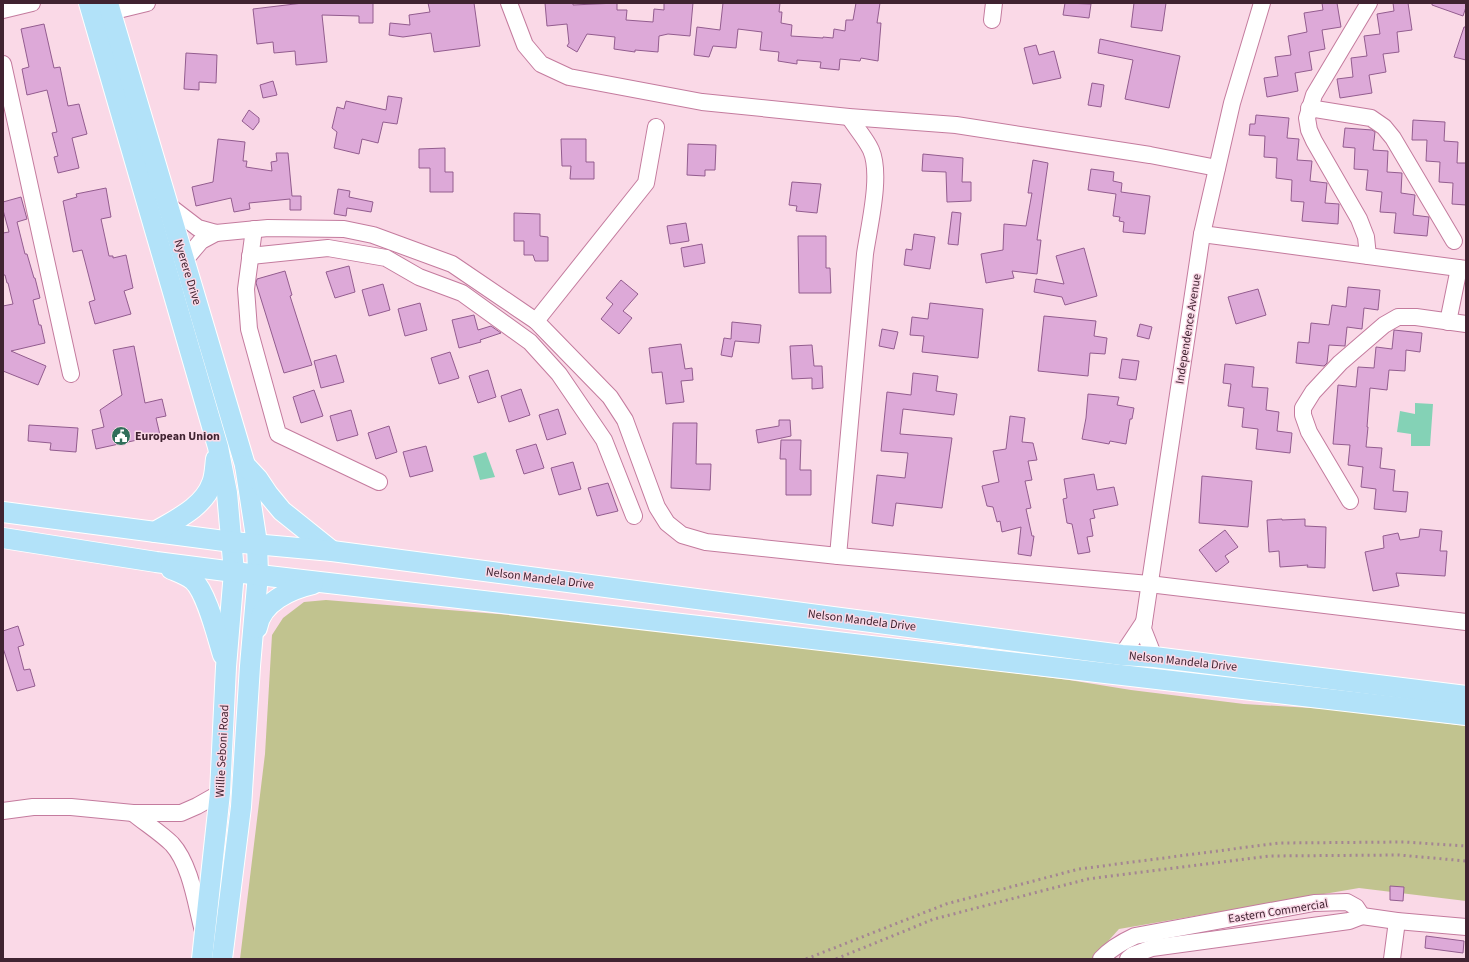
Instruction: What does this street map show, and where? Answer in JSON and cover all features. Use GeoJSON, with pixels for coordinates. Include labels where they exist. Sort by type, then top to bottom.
{"type":"FeatureCollection","features":[{"type":"Feature","properties":{"kind":"main road","name":"Nyerere Drive"},"geometry":{"type":"LineString","coordinates":[[89,3],[218,447],[228,493],[232,542]]}},
{"type":"Feature","properties":{"kind":"main road","name":"Nyerere Drive"},"geometry":{"type":"LineString","coordinates":[[109,7],[245,465],[258,543]]}},
{"type":"Feature","properties":{"kind":"main road"},"geometry":{"type":"LineString","coordinates":[[155,532],[197,505],[207,494],[212,483],[218,447]]}},
{"type":"Feature","properties":{"kind":"main road"},"geometry":{"type":"LineString","coordinates":[[245,465],[258,478],[268,494],[282,511],[332,551]]}},
{"type":"Feature","properties":{"kind":"main road","name":"Nelson Mandela Drive"},"geometry":{"type":"LineString","coordinates":[[3,512],[232,542],[258,543],[332,551],[1122,655],[1154,657],[1466,696]]}},
{"type":"Feature","properties":{"kind":"main road"},"geometry":{"type":"LineString","coordinates":[[3,538],[156,562],[183,574],[194,581],[210,611],[226,667]]}},
{"type":"Feature","properties":{"kind":"main road","name":"Willie Seboni Road"},"geometry":{"type":"LineString","coordinates":[[202,959],[220,793],[226,667],[234,572],[232,542]]}},
{"type":"Feature","properties":{"kind":"main road","name":"Willie Seboni Road"},"geometry":{"type":"LineString","coordinates":[[222,959],[241,807],[250,666],[258,574],[258,543]]}},
{"type":"Feature","properties":{"kind":"main road","name":"Nelson Mandela Drive"},"geometry":{"type":"LineString","coordinates":[[156,562],[1466,715]]}},
{"type":"Feature","properties":{"kind":"main road"},"geometry":{"type":"LineString","coordinates":[[250,666],[257,624],[264,609],[278,598],[293,590],[321,582]]}},
{"type":"Feature","properties":{"kind":"street"},"geometry":{"type":"LineString","coordinates":[[3,10],[32,3]]}},
{"type":"Feature","properties":{"kind":"street"},"geometry":{"type":"LineString","coordinates":[[509,3],[525,45],[541,64],[569,77],[702,102],[849,117],[956,125],[1150,155],[1217,168]]}},
{"type":"Feature","properties":{"kind":"street"},"geometry":{"type":"LineString","coordinates":[[992,20],[994,3]]}},
{"type":"Feature","properties":{"kind":"street","name":"Independence Avenue"},"geometry":{"type":"LineString","coordinates":[[1122,655],[1144,622],[1202,234],[1232,103],[1262,3]]}},
{"type":"Feature","properties":{"kind":"street"},"geometry":{"type":"LineString","coordinates":[[1368,256],[1366,237],[1359,219],[1309,130],[1307,118],[1314,95],[1369,3]]}},
{"type":"Feature","properties":{"kind":"street"},"geometry":{"type":"LineString","coordinates":[[109,7],[141,4]]}},
{"type":"Feature","properties":{"kind":"street"},"geometry":{"type":"LineString","coordinates":[[3,64],[71,374]]}},
{"type":"Feature","properties":{"kind":"street"},"geometry":{"type":"LineString","coordinates":[[1309,108],[1371,118],[1384,127],[1394,138],[1454,241]]}},
{"type":"Feature","properties":{"kind":"street"},"geometry":{"type":"LineString","coordinates":[[838,556],[865,254],[872,210],[876,166],[871,150],[849,117]]}},
{"type":"Feature","properties":{"kind":"street"},"geometry":{"type":"LineString","coordinates":[[536,321],[646,183],[656,127]]}},
{"type":"Feature","properties":{"kind":"street"},"geometry":{"type":"LineString","coordinates":[[168,205],[198,228],[216,233],[268,228],[344,229],[373,235],[452,264],[536,321],[610,397],[625,420],[657,507],[667,523],[682,535],[706,542],[838,556],[1149,584],[1466,622]]}},
{"type":"Feature","properties":{"kind":"street"},"geometry":{"type":"LineString","coordinates":[[254,229],[246,289],[249,328],[278,434],[379,482]]}},
{"type":"Feature","properties":{"kind":"street"},"geometry":{"type":"LineString","coordinates":[[184,262],[201,241],[216,233]]}},
{"type":"Feature","properties":{"kind":"street"},"geometry":{"type":"LineString","coordinates":[[1202,234],[1462,269],[1448,322]]}},
{"type":"Feature","properties":{"kind":"street"},"geometry":{"type":"LineString","coordinates":[[250,256],[328,248],[386,258],[420,277],[462,293],[530,342],[559,374],[604,440],[634,516]]}},
{"type":"Feature","properties":{"kind":"street"},"geometry":{"type":"LineString","coordinates":[[1350,501],[1309,432],[1303,415],[1303,408],[1313,392],[1340,363],[1384,325],[1398,317],[1416,317],[1466,324]]}},
{"type":"Feature","properties":{"kind":"street"},"geometry":{"type":"LineString","coordinates":[[1144,622],[1143,629],[1154,657]]}},
{"type":"Feature","properties":{"kind":"street"},"geometry":{"type":"LineString","coordinates":[[3,811],[33,807],[71,807],[133,813],[181,812],[197,806],[220,793]]}},
{"type":"Feature","properties":{"kind":"street"},"geometry":{"type":"LineString","coordinates":[[133,813],[172,844],[183,861],[205,938]]}},
{"type":"Feature","properties":{"kind":"street","name":"Eastern Commercial"},"geometry":{"type":"LineString","coordinates":[[1101,959],[1107,952],[1118,944],[1135,936],[1314,903],[1347,902],[1356,907],[1362,916],[1349,921],[1152,948],[1133,955],[1128,959]]}},
{"type":"Feature","properties":{"kind":"street"},"geometry":{"type":"LineString","coordinates":[[1362,916],[1397,921],[1466,927]]}},
{"type":"Feature","properties":{"kind":"street"},"geometry":{"type":"LineString","coordinates":[[1392,959],[1397,921]]}},
{"type":"Feature","properties":{"kind":"shaded area"},"geometry":{"type":"Polygon","coordinates":[[[1415,403],[1433,404],[1430,446],[1411,446],[1411,434],[1397,432],[1400,411],[1415,414],[1415,403]]]}},
{"type":"Feature","properties":{"kind":"shaded area"},"geometry":{"type":"Polygon","coordinates":[[[486,452],[495,477],[480,480],[473,456],[486,452]]]}},
{"type":"Feature","properties":{"kind":"shaded area"},"geometry":{"type":"Polygon","coordinates":[[[326,600],[570,620],[983,669],[1244,704],[1344,710],[1466,726],[1466,901],[1359,888],[1119,929],[1092,959],[240,959],[265,754],[272,635],[283,618],[304,602],[326,600]]]}},
{"type":"Feature","properties":{"kind":"building"},"geometry":{"type":"Polygon","coordinates":[[[303,3],[373,3],[373,23],[359,23],[359,16],[322,15],[327,62],[296,65],[295,51],[274,53],[273,42],[257,44],[253,9],[303,3]]]}},
{"type":"Feature","properties":{"kind":"building"},"geometry":{"type":"Polygon","coordinates":[[[428,3],[474,3],[480,46],[434,52],[431,33],[403,37],[389,35],[390,23],[410,25],[409,15],[430,12],[428,3]]]}},
{"type":"Feature","properties":{"kind":"building"},"geometry":{"type":"Polygon","coordinates":[[[545,3],[573,3],[573,5],[617,3],[617,10],[627,10],[626,20],[653,22],[654,9],[664,10],[664,3],[693,3],[690,36],[668,34],[659,36],[658,52],[635,50],[635,52],[614,49],[615,37],[587,34],[577,52],[567,46],[569,43],[567,24],[547,26],[545,3]]]}},
{"type":"Feature","properties":{"kind":"building"},"geometry":{"type":"Polygon","coordinates":[[[723,3],[780,3],[779,12],[782,12],[781,23],[792,25],[791,36],[833,38],[834,29],[845,31],[846,20],[853,20],[856,3],[880,3],[877,23],[881,23],[878,61],[861,58],[860,61],[840,59],[839,70],[820,68],[821,62],[797,60],[797,64],[778,61],[779,52],[760,50],[762,32],[738,29],[736,48],[713,46],[709,57],[694,55],[697,27],[720,30],[723,3]]]}},
{"type":"Feature","properties":{"kind":"building"},"geometry":{"type":"Polygon","coordinates":[[[1065,3],[1091,4],[1089,18],[1063,15],[1065,3]]]}},
{"type":"Feature","properties":{"kind":"building"},"geometry":{"type":"Polygon","coordinates":[[[1134,3],[1166,3],[1162,31],[1131,27],[1134,3]]]}},
{"type":"Feature","properties":{"kind":"building"},"geometry":{"type":"Polygon","coordinates":[[[1322,3],[1337,3],[1341,27],[1322,30],[1325,49],[1309,52],[1312,70],[1295,73],[1298,91],[1267,97],[1264,78],[1278,76],[1275,57],[1291,55],[1288,36],[1307,32],[1304,13],[1323,10],[1322,3]]]}},
{"type":"Feature","properties":{"kind":"building"},"geometry":{"type":"Polygon","coordinates":[[[1393,3],[1408,3],[1412,30],[1397,32],[1399,52],[1383,54],[1386,72],[1369,75],[1372,93],[1340,98],[1337,79],[1353,77],[1351,58],[1367,56],[1364,36],[1380,34],[1377,14],[1394,11],[1393,3]]]}},
{"type":"Feature","properties":{"kind":"building"},"geometry":{"type":"Polygon","coordinates":[[[1432,3],[1466,3],[1466,7],[1463,16],[1432,5],[1432,3]]]}},
{"type":"Feature","properties":{"kind":"building"},"geometry":{"type":"Polygon","coordinates":[[[44,24],[54,68],[60,67],[68,106],[79,104],[87,134],[72,138],[79,168],[58,173],[54,157],[58,156],[52,133],[57,132],[47,90],[27,95],[22,69],[29,67],[21,29],[44,24]]]}},
{"type":"Feature","properties":{"kind":"building"},"geometry":{"type":"Polygon","coordinates":[[[1464,27],[1466,27],[1466,60],[1454,57],[1464,27]]]}},
{"type":"Feature","properties":{"kind":"building"},"geometry":{"type":"Polygon","coordinates":[[[1100,39],[1180,56],[1169,108],[1125,99],[1133,60],[1098,53],[1100,39]]]}},
{"type":"Feature","properties":{"kind":"building"},"geometry":{"type":"Polygon","coordinates":[[[1036,45],[1039,55],[1054,51],[1061,78],[1033,84],[1024,48],[1036,45]]]}},
{"type":"Feature","properties":{"kind":"building"},"geometry":{"type":"Polygon","coordinates":[[[186,53],[217,55],[216,83],[199,82],[199,90],[184,89],[186,53]]]}},
{"type":"Feature","properties":{"kind":"building"},"geometry":{"type":"Polygon","coordinates":[[[273,81],[277,95],[263,98],[260,85],[273,81]]]}},
{"type":"Feature","properties":{"kind":"building"},"geometry":{"type":"Polygon","coordinates":[[[1092,83],[1104,85],[1101,107],[1088,105],[1092,83]]]}},
{"type":"Feature","properties":{"kind":"building"},"geometry":{"type":"Polygon","coordinates":[[[388,96],[402,98],[397,124],[383,122],[378,143],[362,139],[359,154],[334,148],[337,132],[332,128],[337,107],[344,109],[346,101],[386,110],[388,96]]]}},
{"type":"Feature","properties":{"kind":"building"},"geometry":{"type":"Polygon","coordinates":[[[249,110],[259,118],[259,122],[253,130],[242,121],[249,110]]]}},
{"type":"Feature","properties":{"kind":"building"},"geometry":{"type":"Polygon","coordinates":[[[1256,115],[1289,118],[1287,138],[1299,139],[1297,160],[1312,161],[1310,181],[1327,183],[1325,203],[1339,204],[1338,224],[1302,221],[1304,202],[1291,201],[1292,180],[1276,178],[1277,158],[1264,157],[1265,136],[1249,135],[1250,124],[1255,124],[1256,115]]]}},
{"type":"Feature","properties":{"kind":"building"},"geometry":{"type":"Polygon","coordinates":[[[1413,120],[1445,122],[1444,141],[1458,142],[1457,163],[1466,163],[1466,205],[1452,204],[1453,183],[1439,182],[1440,162],[1426,161],[1427,140],[1412,140],[1413,120]]]}},
{"type":"Feature","properties":{"kind":"building"},"geometry":{"type":"Polygon","coordinates":[[[1345,128],[1372,130],[1375,132],[1373,150],[1388,151],[1387,172],[1402,173],[1401,193],[1415,195],[1413,215],[1429,217],[1427,236],[1394,233],[1396,213],[1380,212],[1382,192],[1366,190],[1368,170],[1354,169],[1355,148],[1343,147],[1345,128]]]}},
{"type":"Feature","properties":{"kind":"building"},"geometry":{"type":"Polygon","coordinates":[[[218,139],[245,142],[243,161],[247,161],[246,167],[272,171],[271,162],[277,161],[276,153],[288,153],[292,196],[301,196],[301,210],[290,210],[290,199],[249,203],[250,209],[234,212],[231,198],[196,206],[192,187],[213,182],[218,139]]]}},
{"type":"Feature","properties":{"kind":"building"},"geometry":{"type":"Polygon","coordinates":[[[561,139],[586,139],[586,162],[594,162],[594,179],[570,179],[571,166],[562,166],[561,139]]]}},
{"type":"Feature","properties":{"kind":"building"},"geometry":{"type":"Polygon","coordinates":[[[688,144],[716,145],[715,170],[705,170],[705,176],[687,175],[688,144]]]}},
{"type":"Feature","properties":{"kind":"building"},"geometry":{"type":"Polygon","coordinates":[[[445,148],[445,172],[453,172],[453,192],[430,192],[430,168],[419,168],[419,149],[445,148]]]}},
{"type":"Feature","properties":{"kind":"building"},"geometry":{"type":"Polygon","coordinates":[[[923,154],[963,158],[962,182],[971,182],[971,201],[947,202],[946,172],[922,171],[923,154]]]}},
{"type":"Feature","properties":{"kind":"building"},"geometry":{"type":"Polygon","coordinates":[[[1033,160],[1048,163],[1037,240],[1041,240],[1037,274],[1012,271],[1014,278],[986,283],[981,254],[1003,250],[1004,224],[1026,226],[1032,193],[1028,193],[1033,160]]]}},
{"type":"Feature","properties":{"kind":"building"},"geometry":{"type":"Polygon","coordinates":[[[1091,169],[1114,172],[1113,181],[1122,183],[1121,192],[1150,196],[1145,234],[1123,232],[1124,222],[1119,221],[1120,217],[1113,216],[1116,194],[1088,190],[1091,169]]]}},
{"type":"Feature","properties":{"kind":"building"},"geometry":{"type":"Polygon","coordinates":[[[792,182],[821,184],[817,213],[796,211],[797,206],[789,205],[792,182]]]}},
{"type":"Feature","properties":{"kind":"building"},"geometry":{"type":"Polygon","coordinates":[[[106,188],[111,217],[101,219],[109,256],[113,256],[113,258],[126,255],[133,288],[124,291],[131,314],[95,324],[89,302],[95,300],[82,250],[73,252],[63,201],[77,197],[76,194],[106,188]]]}},
{"type":"Feature","properties":{"kind":"building"},"geometry":{"type":"Polygon","coordinates":[[[338,189],[350,191],[349,197],[373,202],[371,212],[347,208],[346,216],[334,214],[338,189]]]}},
{"type":"Feature","properties":{"kind":"building"},"geometry":{"type":"Polygon","coordinates":[[[21,197],[27,219],[17,222],[25,254],[27,254],[40,298],[33,300],[45,343],[11,351],[46,366],[38,385],[3,371],[3,306],[13,304],[8,283],[5,275],[3,275],[3,233],[9,232],[3,210],[3,202],[21,197]]]}},
{"type":"Feature","properties":{"kind":"building"},"geometry":{"type":"Polygon","coordinates":[[[952,212],[961,213],[958,245],[948,244],[952,212]]]}},
{"type":"Feature","properties":{"kind":"building"},"geometry":{"type":"Polygon","coordinates":[[[514,213],[540,214],[540,236],[548,237],[548,261],[535,261],[533,255],[524,255],[524,241],[514,241],[514,213]]]}},
{"type":"Feature","properties":{"kind":"building"},"geometry":{"type":"Polygon","coordinates":[[[686,223],[689,241],[670,244],[667,226],[686,223]]]}},
{"type":"Feature","properties":{"kind":"building"},"geometry":{"type":"Polygon","coordinates":[[[914,234],[935,237],[930,269],[904,265],[906,249],[912,250],[914,234]]]}},
{"type":"Feature","properties":{"kind":"building"},"geometry":{"type":"Polygon","coordinates":[[[798,236],[826,236],[826,268],[830,268],[831,293],[799,293],[798,236]]]}},
{"type":"Feature","properties":{"kind":"building"},"geometry":{"type":"Polygon","coordinates":[[[702,244],[705,263],[684,267],[681,248],[702,244]]]}},
{"type":"Feature","properties":{"kind":"building"},"geometry":{"type":"Polygon","coordinates":[[[1084,248],[1097,296],[1065,305],[1062,297],[1034,292],[1036,279],[1064,284],[1056,256],[1084,248]]]}},
{"type":"Feature","properties":{"kind":"building"},"geometry":{"type":"Polygon","coordinates":[[[349,266],[355,292],[335,298],[326,272],[349,266]]]}},
{"type":"Feature","properties":{"kind":"building"},"geometry":{"type":"Polygon","coordinates":[[[285,271],[292,295],[290,296],[312,365],[284,373],[256,283],[257,279],[285,271]]]}},
{"type":"Feature","properties":{"kind":"building"},"geometry":{"type":"Polygon","coordinates":[[[621,280],[638,294],[623,311],[632,318],[619,334],[601,319],[613,304],[606,298],[621,280]]]}},
{"type":"Feature","properties":{"kind":"building"},"geometry":{"type":"Polygon","coordinates":[[[383,284],[390,310],[369,316],[362,290],[383,284]]]}},
{"type":"Feature","properties":{"kind":"building"},"geometry":{"type":"Polygon","coordinates":[[[1348,287],[1380,290],[1378,310],[1364,308],[1362,329],[1347,327],[1345,346],[1329,345],[1327,363],[1324,366],[1296,363],[1298,342],[1309,343],[1311,323],[1329,325],[1332,305],[1346,307],[1348,287]]]}},
{"type":"Feature","properties":{"kind":"building"},"geometry":{"type":"Polygon","coordinates":[[[1258,289],[1266,315],[1236,324],[1228,297],[1258,289]]]}},
{"type":"Feature","properties":{"kind":"building"},"geometry":{"type":"Polygon","coordinates":[[[420,303],[427,330],[405,336],[398,309],[420,303]]]}},
{"type":"Feature","properties":{"kind":"building"},"geometry":{"type":"Polygon","coordinates":[[[930,303],[983,309],[978,358],[922,352],[924,336],[910,335],[912,317],[928,319],[930,303]]]}},
{"type":"Feature","properties":{"kind":"building"},"geometry":{"type":"Polygon","coordinates":[[[474,315],[478,330],[491,326],[501,333],[480,340],[481,342],[459,348],[452,320],[474,315]]]}},
{"type":"Feature","properties":{"kind":"building"},"geometry":{"type":"Polygon","coordinates":[[[1044,316],[1096,321],[1094,336],[1107,338],[1105,354],[1090,353],[1088,376],[1038,371],[1044,316]]]}},
{"type":"Feature","properties":{"kind":"building"},"geometry":{"type":"Polygon","coordinates":[[[732,322],[761,325],[759,343],[735,341],[732,357],[721,355],[724,338],[731,339],[732,322]]]}},
{"type":"Feature","properties":{"kind":"building"},"geometry":{"type":"Polygon","coordinates":[[[1140,324],[1152,327],[1149,339],[1137,336],[1140,324]]]}},
{"type":"Feature","properties":{"kind":"building"},"geometry":{"type":"Polygon","coordinates":[[[882,329],[898,332],[894,349],[879,346],[882,329]]]}},
{"type":"Feature","properties":{"kind":"building"},"geometry":{"type":"Polygon","coordinates":[[[1394,330],[1422,333],[1420,352],[1406,350],[1405,371],[1389,370],[1387,390],[1370,388],[1366,447],[1382,448],[1380,468],[1395,470],[1393,491],[1408,492],[1406,512],[1374,509],[1376,489],[1361,487],[1363,467],[1348,465],[1350,445],[1333,444],[1338,385],[1356,387],[1358,367],[1374,368],[1376,347],[1392,349],[1394,330]]]}},
{"type":"Feature","properties":{"kind":"building"},"geometry":{"type":"Polygon","coordinates":[[[681,344],[685,369],[692,368],[693,380],[681,381],[684,402],[666,404],[662,372],[652,373],[649,348],[681,344]]]}},
{"type":"Feature","properties":{"kind":"building"},"geometry":{"type":"Polygon","coordinates":[[[812,345],[814,366],[822,366],[823,388],[812,389],[812,378],[792,379],[790,346],[812,345]]]}},
{"type":"Feature","properties":{"kind":"building"},"geometry":{"type":"Polygon","coordinates":[[[134,346],[145,403],[162,399],[166,416],[156,418],[160,435],[96,449],[92,430],[104,427],[100,410],[122,395],[113,350],[134,346]]]}},
{"type":"Feature","properties":{"kind":"building"},"geometry":{"type":"Polygon","coordinates":[[[450,352],[459,378],[439,384],[431,358],[450,352]]]}},
{"type":"Feature","properties":{"kind":"building"},"geometry":{"type":"Polygon","coordinates":[[[336,355],[344,382],[321,388],[314,361],[336,355]]]}},
{"type":"Feature","properties":{"kind":"building"},"geometry":{"type":"Polygon","coordinates":[[[1122,359],[1139,361],[1136,380],[1119,378],[1122,359]]]}},
{"type":"Feature","properties":{"kind":"building"},"geometry":{"type":"Polygon","coordinates":[[[1225,364],[1254,367],[1252,387],[1268,388],[1266,410],[1279,412],[1277,431],[1292,433],[1290,453],[1256,449],[1258,429],[1242,427],[1244,408],[1228,406],[1231,384],[1223,383],[1225,364]]]}},
{"type":"Feature","properties":{"kind":"building"},"geometry":{"type":"Polygon","coordinates":[[[488,370],[496,397],[478,403],[469,376],[488,370]]]}},
{"type":"Feature","properties":{"kind":"building"},"geometry":{"type":"Polygon","coordinates":[[[913,373],[938,376],[936,391],[957,394],[954,415],[903,409],[900,434],[952,438],[942,508],[896,503],[893,526],[872,523],[877,475],[905,478],[908,453],[881,451],[887,392],[911,395],[913,373]]]}},
{"type":"Feature","properties":{"kind":"building"},"geometry":{"type":"Polygon","coordinates":[[[521,389],[530,415],[509,422],[501,396],[521,389]]]}},
{"type":"Feature","properties":{"kind":"building"},"geometry":{"type":"Polygon","coordinates":[[[314,390],[323,416],[301,423],[293,397],[314,390]]]}},
{"type":"Feature","properties":{"kind":"building"},"geometry":{"type":"Polygon","coordinates":[[[1088,394],[1119,397],[1117,405],[1134,408],[1132,419],[1130,419],[1126,444],[1110,441],[1109,444],[1082,439],[1088,394]]]}},
{"type":"Feature","properties":{"kind":"building"},"geometry":{"type":"Polygon","coordinates":[[[558,409],[566,434],[547,440],[539,415],[558,409]]]}},
{"type":"Feature","properties":{"kind":"building"},"geometry":{"type":"Polygon","coordinates":[[[351,410],[358,435],[337,441],[330,416],[351,410]]]}},
{"type":"Feature","properties":{"kind":"building"},"geometry":{"type":"Polygon","coordinates":[[[1010,416],[1025,418],[1022,442],[1033,443],[1037,460],[1028,461],[1032,480],[1025,481],[1031,508],[1026,509],[1032,536],[1034,536],[1031,556],[1018,554],[1021,527],[1002,532],[1000,521],[997,522],[993,507],[987,506],[982,486],[999,482],[993,451],[1006,449],[1010,416]]]}},
{"type":"Feature","properties":{"kind":"building"},"geometry":{"type":"Polygon","coordinates":[[[779,420],[790,420],[791,436],[758,443],[756,430],[779,426],[779,420]]]}},
{"type":"Feature","properties":{"kind":"building"},"geometry":{"type":"Polygon","coordinates":[[[673,423],[697,423],[696,464],[711,464],[710,490],[671,488],[673,423]]]}},
{"type":"Feature","properties":{"kind":"building"},"geometry":{"type":"Polygon","coordinates":[[[29,425],[78,428],[76,452],[50,450],[51,443],[28,441],[29,425]]]}},
{"type":"Feature","properties":{"kind":"building"},"geometry":{"type":"Polygon","coordinates":[[[389,426],[397,452],[376,459],[368,433],[389,426]]]}},
{"type":"Feature","properties":{"kind":"building"},"geometry":{"type":"Polygon","coordinates":[[[781,440],[801,440],[800,470],[811,470],[811,495],[786,495],[786,459],[780,459],[781,440]]]}},
{"type":"Feature","properties":{"kind":"building"},"geometry":{"type":"Polygon","coordinates":[[[536,444],[544,468],[524,474],[516,450],[536,444]]]}},
{"type":"Feature","properties":{"kind":"building"},"geometry":{"type":"Polygon","coordinates":[[[426,446],[433,471],[410,477],[403,452],[426,446]]]}},
{"type":"Feature","properties":{"kind":"building"},"geometry":{"type":"Polygon","coordinates":[[[573,462],[581,489],[559,495],[551,468],[573,462]]]}},
{"type":"Feature","properties":{"kind":"building"},"geometry":{"type":"Polygon","coordinates":[[[1094,474],[1097,490],[1114,487],[1118,505],[1093,510],[1095,518],[1090,519],[1093,536],[1087,537],[1090,552],[1078,554],[1072,524],[1067,523],[1063,499],[1067,498],[1064,479],[1094,474]]]}},
{"type":"Feature","properties":{"kind":"building"},"geometry":{"type":"Polygon","coordinates":[[[1202,476],[1252,481],[1248,527],[1199,523],[1202,476]]]}},
{"type":"Feature","properties":{"kind":"building"},"geometry":{"type":"Polygon","coordinates":[[[608,483],[618,511],[597,516],[588,488],[608,483]]]}},
{"type":"Feature","properties":{"kind":"building"},"geometry":{"type":"Polygon","coordinates":[[[1305,519],[1305,526],[1326,527],[1325,568],[1307,567],[1308,565],[1280,567],[1279,551],[1269,552],[1267,520],[1305,519]]]}},
{"type":"Feature","properties":{"kind":"building"},"geometry":{"type":"Polygon","coordinates":[[[1420,529],[1442,531],[1440,551],[1447,551],[1445,576],[1396,573],[1399,586],[1373,591],[1365,552],[1384,548],[1383,536],[1398,533],[1400,540],[1419,537],[1420,529]]]}},
{"type":"Feature","properties":{"kind":"building"},"geometry":{"type":"Polygon","coordinates":[[[1225,530],[1238,547],[1225,556],[1229,562],[1216,572],[1199,550],[1225,530]]]}},
{"type":"Feature","properties":{"kind":"building"},"geometry":{"type":"Polygon","coordinates":[[[18,626],[24,645],[18,647],[24,670],[30,669],[35,686],[17,691],[3,648],[3,631],[18,626]]]}},
{"type":"Feature","properties":{"kind":"building"},"geometry":{"type":"Polygon","coordinates":[[[1390,886],[1404,887],[1403,901],[1390,900],[1390,886]]]}},
{"type":"Feature","properties":{"kind":"building"},"geometry":{"type":"Polygon","coordinates":[[[1426,936],[1464,941],[1463,953],[1425,948],[1426,936]]]}},
{"type":"Feature","properties":{"kind":"railway"},"geometry":{"type":"LineString","coordinates":[[806,959],[946,904],[1079,869],[1279,843],[1404,842],[1466,846]]}},
{"type":"Feature","properties":{"kind":"railway"},"geometry":{"type":"LineString","coordinates":[[836,959],[934,919],[1088,879],[1269,856],[1399,855],[1466,861]]}},
{"type":"Feature","properties":{"kind":"place","name":"European Union"},"geometry":{"type":"Point","coordinates":[121,436]}}]}
